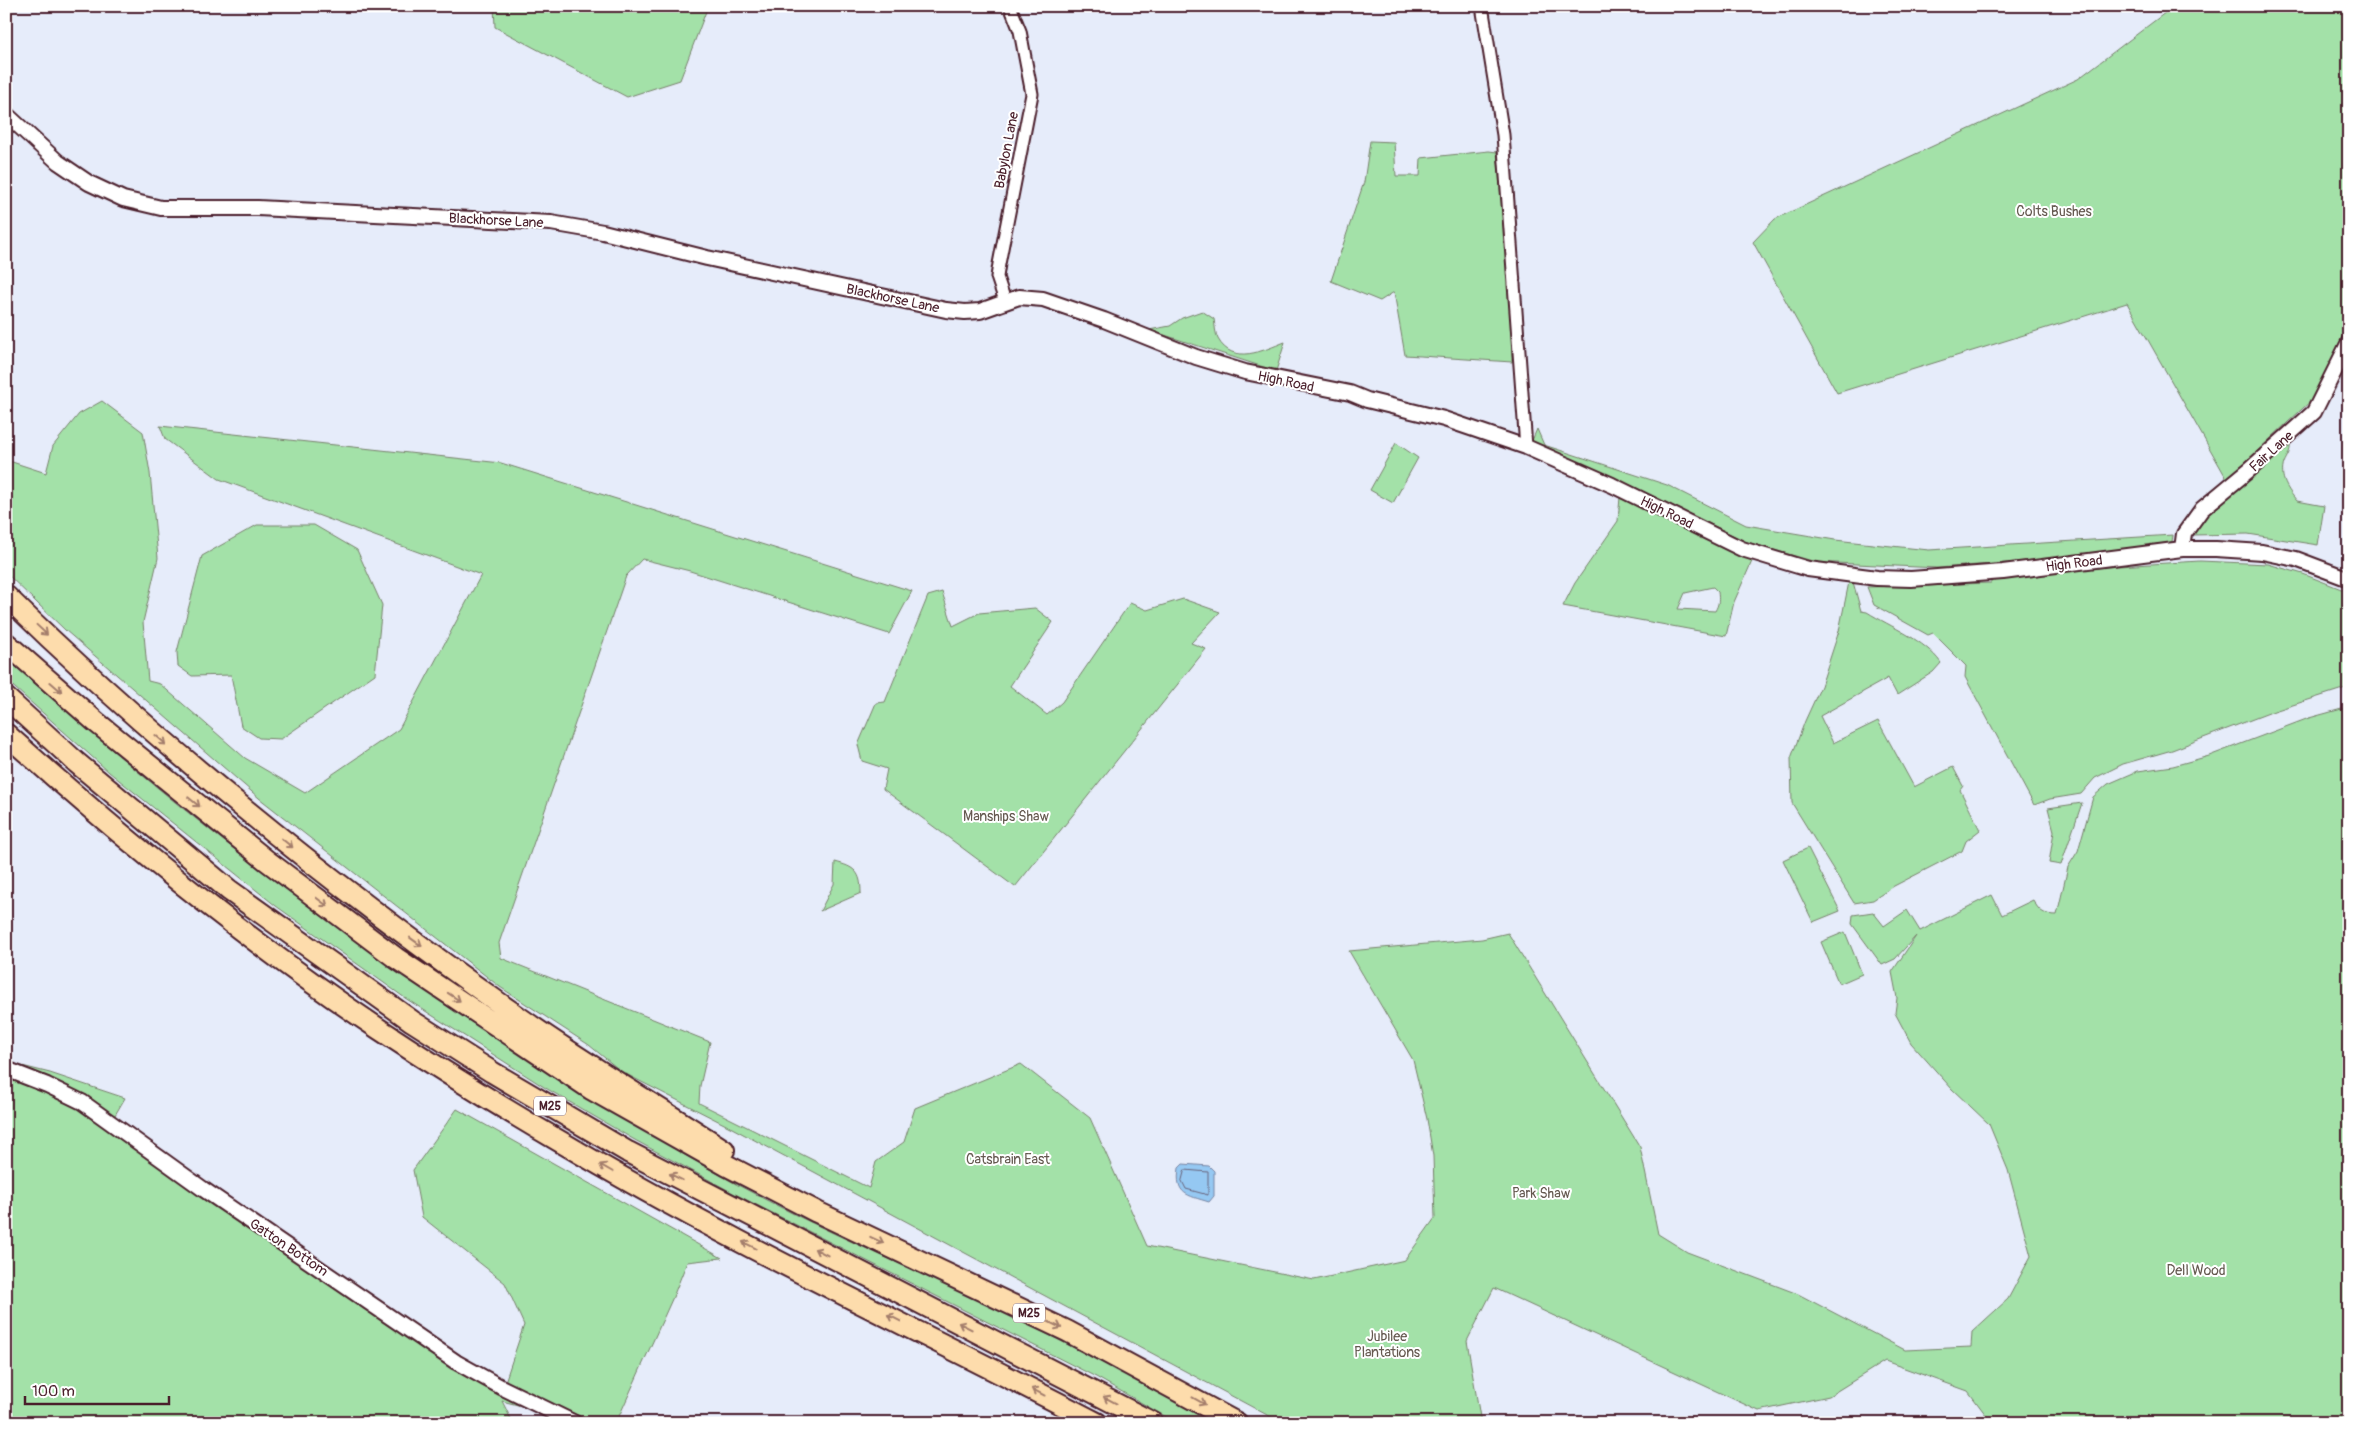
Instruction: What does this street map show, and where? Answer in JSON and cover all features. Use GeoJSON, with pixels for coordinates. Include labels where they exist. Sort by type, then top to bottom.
{"type":"FeatureCollection","features":[{"type":"Feature","properties":{"kind":"highway","name":"M25"},"geometry":{"type":"LineString","coordinates":[[6,596],[135,717],[186,761],[297,852],[400,931],[530,1025],[817,1212]]}},
{"type":"Feature","properties":{"kind":"highway","name":"M25"},"geometry":{"type":"LineString","coordinates":[[6,643],[96,722],[227,828],[396,958],[590,1089],[726,1165],[817,1212],[1067,1331],[1237,1423]]}},
{"type":"Feature","properties":{"kind":"highway","name":"M25"},"geometry":{"type":"LineString","coordinates":[[6,698],[77,764],[229,890],[412,1021],[492,1072],[628,1152],[1153,1423]]}},
{"type":"Feature","properties":{"kind":"highway","name":"M25"},"geometry":{"type":"LineString","coordinates":[[6,734],[149,857],[229,921],[377,1027],[482,1095],[665,1202],[1097,1423]]}},
{"type":"Feature","properties":{"kind":"street","name":"Babylon Lane"},"geometry":{"type":"LineString","coordinates":[[1005,301],[997,277],[1032,94],[1020,31],[1010,6]]}},
{"type":"Feature","properties":{"kind":"street"},"geometry":{"type":"LineString","coordinates":[[1482,6],[1503,135],[1526,447]]}},
{"type":"Feature","properties":{"kind":"street","name":"Blackhorse Lane"},"geometry":{"type":"LineString","coordinates":[[6,114],[58,162],[89,183],[124,199],[161,208],[258,208],[551,223],[603,232],[707,258],[946,310],[980,311],[1005,301]]}},
{"type":"Feature","properties":{"kind":"street","name":"High Road"},"geometry":{"type":"LineString","coordinates":[[1005,301],[1019,297],[1043,299],[1104,320],[1196,358],[1245,372],[1350,393],[1367,400],[1444,420],[1526,447],[1612,485],[1742,549],[1808,569],[1877,578],[1912,579],[2004,572],[2182,549],[2262,552],[2296,559],[2349,579]]}},
{"type":"Feature","properties":{"kind":"street","name":"Fair Lane"},"geometry":{"type":"LineString","coordinates":[[2182,549],[2184,534],[2202,509],[2314,412],[2349,342]]}},
{"type":"Feature","properties":{"kind":"street","name":"Gatton Bottom"},"geometry":{"type":"LineString","coordinates":[[6,1069],[47,1085],[82,1102],[456,1362],[501,1387],[575,1423]]}},
{"type":"Feature","properties":{"kind":"green space"},"geometry":{"type":"Polygon","coordinates":[[[494,6],[708,6],[680,80],[627,97],[495,27],[494,6]]]}},
{"type":"Feature","properties":{"kind":"green space","name":"Colts Bushes"},"geometry":{"type":"Polygon","coordinates":[[[2174,6],[2349,6],[2349,355],[2344,370],[2227,479],[2127,303],[1837,393],[1753,242],[1775,219],[2078,79],[2174,6]]]}},
{"type":"Feature","properties":{"kind":"green space"},"geometry":{"type":"Polygon","coordinates":[[[1370,141],[1394,142],[1396,176],[1420,176],[1421,158],[1489,151],[1497,152],[1511,316],[1512,362],[1405,355],[1394,292],[1380,301],[1331,281],[1364,182],[1370,141]]]}},
{"type":"Feature","properties":{"kind":"green space"},"geometry":{"type":"Polygon","coordinates":[[[1202,311],[1214,319],[1218,339],[1224,347],[1232,352],[1249,354],[1285,342],[1276,371],[1149,330],[1170,326],[1182,318],[1202,311]]]}},
{"type":"Feature","properties":{"kind":"green space"},"geometry":{"type":"Polygon","coordinates":[[[102,401],[143,432],[150,473],[158,558],[143,622],[148,681],[160,684],[245,758],[305,793],[399,729],[481,575],[219,479],[165,439],[160,426],[501,463],[912,591],[889,634],[690,571],[642,559],[626,576],[499,943],[501,958],[710,1042],[700,1086],[699,1103],[869,1188],[876,1162],[904,1142],[915,1108],[1021,1064],[1090,1118],[1147,1246],[1314,1280],[1405,1260],[1435,1218],[1433,1156],[1427,1119],[1413,1060],[1349,951],[1482,939],[1508,933],[1640,1147],[1658,1234],[1687,1252],[1798,1294],[1905,1350],[1971,1347],[1972,1332],[2008,1299],[2031,1256],[2008,1170],[1989,1124],[1952,1089],[1911,1043],[1895,1013],[1897,998],[1892,972],[1916,936],[1895,959],[1882,965],[1852,924],[1853,915],[1873,912],[1884,926],[1907,910],[1920,931],[1992,895],[2002,915],[2033,900],[2042,912],[2057,915],[2068,867],[2078,851],[2093,797],[2108,784],[2138,771],[2173,766],[2209,756],[2309,718],[2349,707],[2349,1423],[1987,1423],[1986,1415],[1968,1391],[1885,1361],[1829,1396],[1759,1411],[1494,1288],[1467,1341],[1481,1423],[1282,1423],[732,1128],[622,1072],[589,1045],[500,987],[259,798],[65,630],[6,573],[6,460],[46,473],[53,446],[79,414],[102,401]]]}},
{"type":"Feature","properties":{"kind":"green space"},"geometry":{"type":"Polygon","coordinates":[[[1537,429],[1544,445],[1667,485],[1746,525],[1835,540],[1929,550],[2173,535],[2172,542],[2046,560],[1937,568],[1816,562],[1747,542],[1624,482],[1531,443],[1537,429]]]}},
{"type":"Feature","properties":{"kind":"green space"},"geometry":{"type":"Polygon","coordinates":[[[1396,443],[1418,458],[1393,503],[1370,490],[1396,443]]]}},
{"type":"Feature","properties":{"kind":"green space"},"geometry":{"type":"Polygon","coordinates":[[[2290,444],[2283,468],[2284,479],[2288,488],[2297,501],[2324,506],[2318,545],[2248,534],[2192,535],[2213,505],[2290,444]]]}},
{"type":"Feature","properties":{"kind":"green space"},"geometry":{"type":"Polygon","coordinates":[[[1620,497],[1753,559],[1734,602],[1726,636],[1563,606],[1575,583],[1618,521],[1620,497]],[[1713,587],[1685,593],[1678,609],[1715,611],[1718,602],[1718,592],[1713,587]]]}},
{"type":"Feature","properties":{"kind":"green space"},"geometry":{"type":"Polygon","coordinates":[[[257,525],[314,525],[357,550],[382,605],[375,674],[281,739],[259,738],[241,726],[231,675],[192,676],[178,666],[177,652],[202,556],[257,525]]]}},
{"type":"Feature","properties":{"kind":"green space"},"geometry":{"type":"Polygon","coordinates":[[[2200,561],[2268,564],[2303,574],[2349,592],[2349,687],[2274,711],[2172,750],[2123,764],[2095,778],[2081,794],[2050,799],[2034,805],[1965,677],[1966,666],[1933,633],[1928,635],[1874,605],[1867,587],[1991,583],[1991,580],[2069,569],[2200,561]]]}},
{"type":"Feature","properties":{"kind":"green space"},"geometry":{"type":"Polygon","coordinates":[[[1849,582],[1853,582],[1861,611],[1867,612],[1907,634],[1926,647],[1941,663],[1933,672],[1897,695],[1888,678],[1820,716],[1833,743],[1878,721],[1914,787],[1953,767],[1963,786],[1960,790],[1980,830],[1966,841],[1962,851],[1894,886],[1873,900],[1854,903],[1792,803],[1791,758],[1821,686],[1839,631],[1849,582]]]}},
{"type":"Feature","properties":{"kind":"green space","name":"Manships Shaw"},"geometry":{"type":"Polygon","coordinates":[[[942,592],[953,626],[979,613],[1035,608],[1053,622],[1010,686],[1047,715],[1062,702],[1130,603],[1147,610],[1183,599],[1220,612],[1191,643],[1206,649],[1015,887],[883,789],[887,769],[862,761],[858,745],[876,703],[885,702],[928,596],[942,592]]]}},
{"type":"Feature","properties":{"kind":"green space"},"geometry":{"type":"Polygon","coordinates":[[[6,658],[178,804],[267,874],[357,942],[543,1068],[638,1128],[736,1184],[835,1234],[1030,1325],[1213,1423],[1177,1423],[1096,1377],[737,1195],[633,1139],[544,1087],[405,998],[276,906],[109,772],[6,680],[6,658]]]}},
{"type":"Feature","properties":{"kind":"green space"},"geometry":{"type":"Polygon","coordinates":[[[2082,803],[2061,865],[2049,863],[2054,831],[2048,808],[2082,803]]]}},
{"type":"Feature","properties":{"kind":"green space"},"geometry":{"type":"Polygon","coordinates":[[[1808,848],[1840,911],[1813,922],[1783,860],[1808,848]]]}},
{"type":"Feature","properties":{"kind":"green space"},"geometry":{"type":"Polygon","coordinates":[[[835,862],[848,866],[856,872],[860,880],[861,893],[820,911],[834,884],[835,862]]]}},
{"type":"Feature","properties":{"kind":"green space"},"geometry":{"type":"Polygon","coordinates":[[[1845,932],[1862,974],[1839,984],[1821,942],[1845,932]]]}},
{"type":"Feature","properties":{"kind":"green space"},"geometry":{"type":"Polygon","coordinates":[[[6,1062],[50,1073],[125,1098],[108,1127],[502,1391],[524,1325],[505,1283],[422,1217],[413,1170],[457,1109],[722,1258],[687,1262],[616,1423],[590,1423],[502,1401],[513,1423],[6,1423],[6,1062]]]}},
{"type":"Feature","properties":{"kind":"water"},"geometry":{"type":"Polygon","coordinates":[[[1183,1164],[1209,1166],[1214,1171],[1214,1196],[1209,1202],[1189,1195],[1181,1189],[1178,1177],[1179,1168],[1183,1164]]]}},
{"type":"Feature","properties":{"kind":"park label","name":"Catsbrain East"},"geometry":{"type":"Point","coordinates":[1008,1159]}},
{"type":"Feature","properties":{"kind":"park label","name":"Park Shaw"},"geometry":{"type":"Point","coordinates":[1541,1193]}},
{"type":"Feature","properties":{"kind":"park label","name":"Dell Wood"},"geometry":{"type":"Point","coordinates":[2196,1270]}},
{"type":"Feature","properties":{"kind":"park label","name":"Jubilee Plantations"},"geometry":{"type":"Point","coordinates":[1387,1344]}}]}
